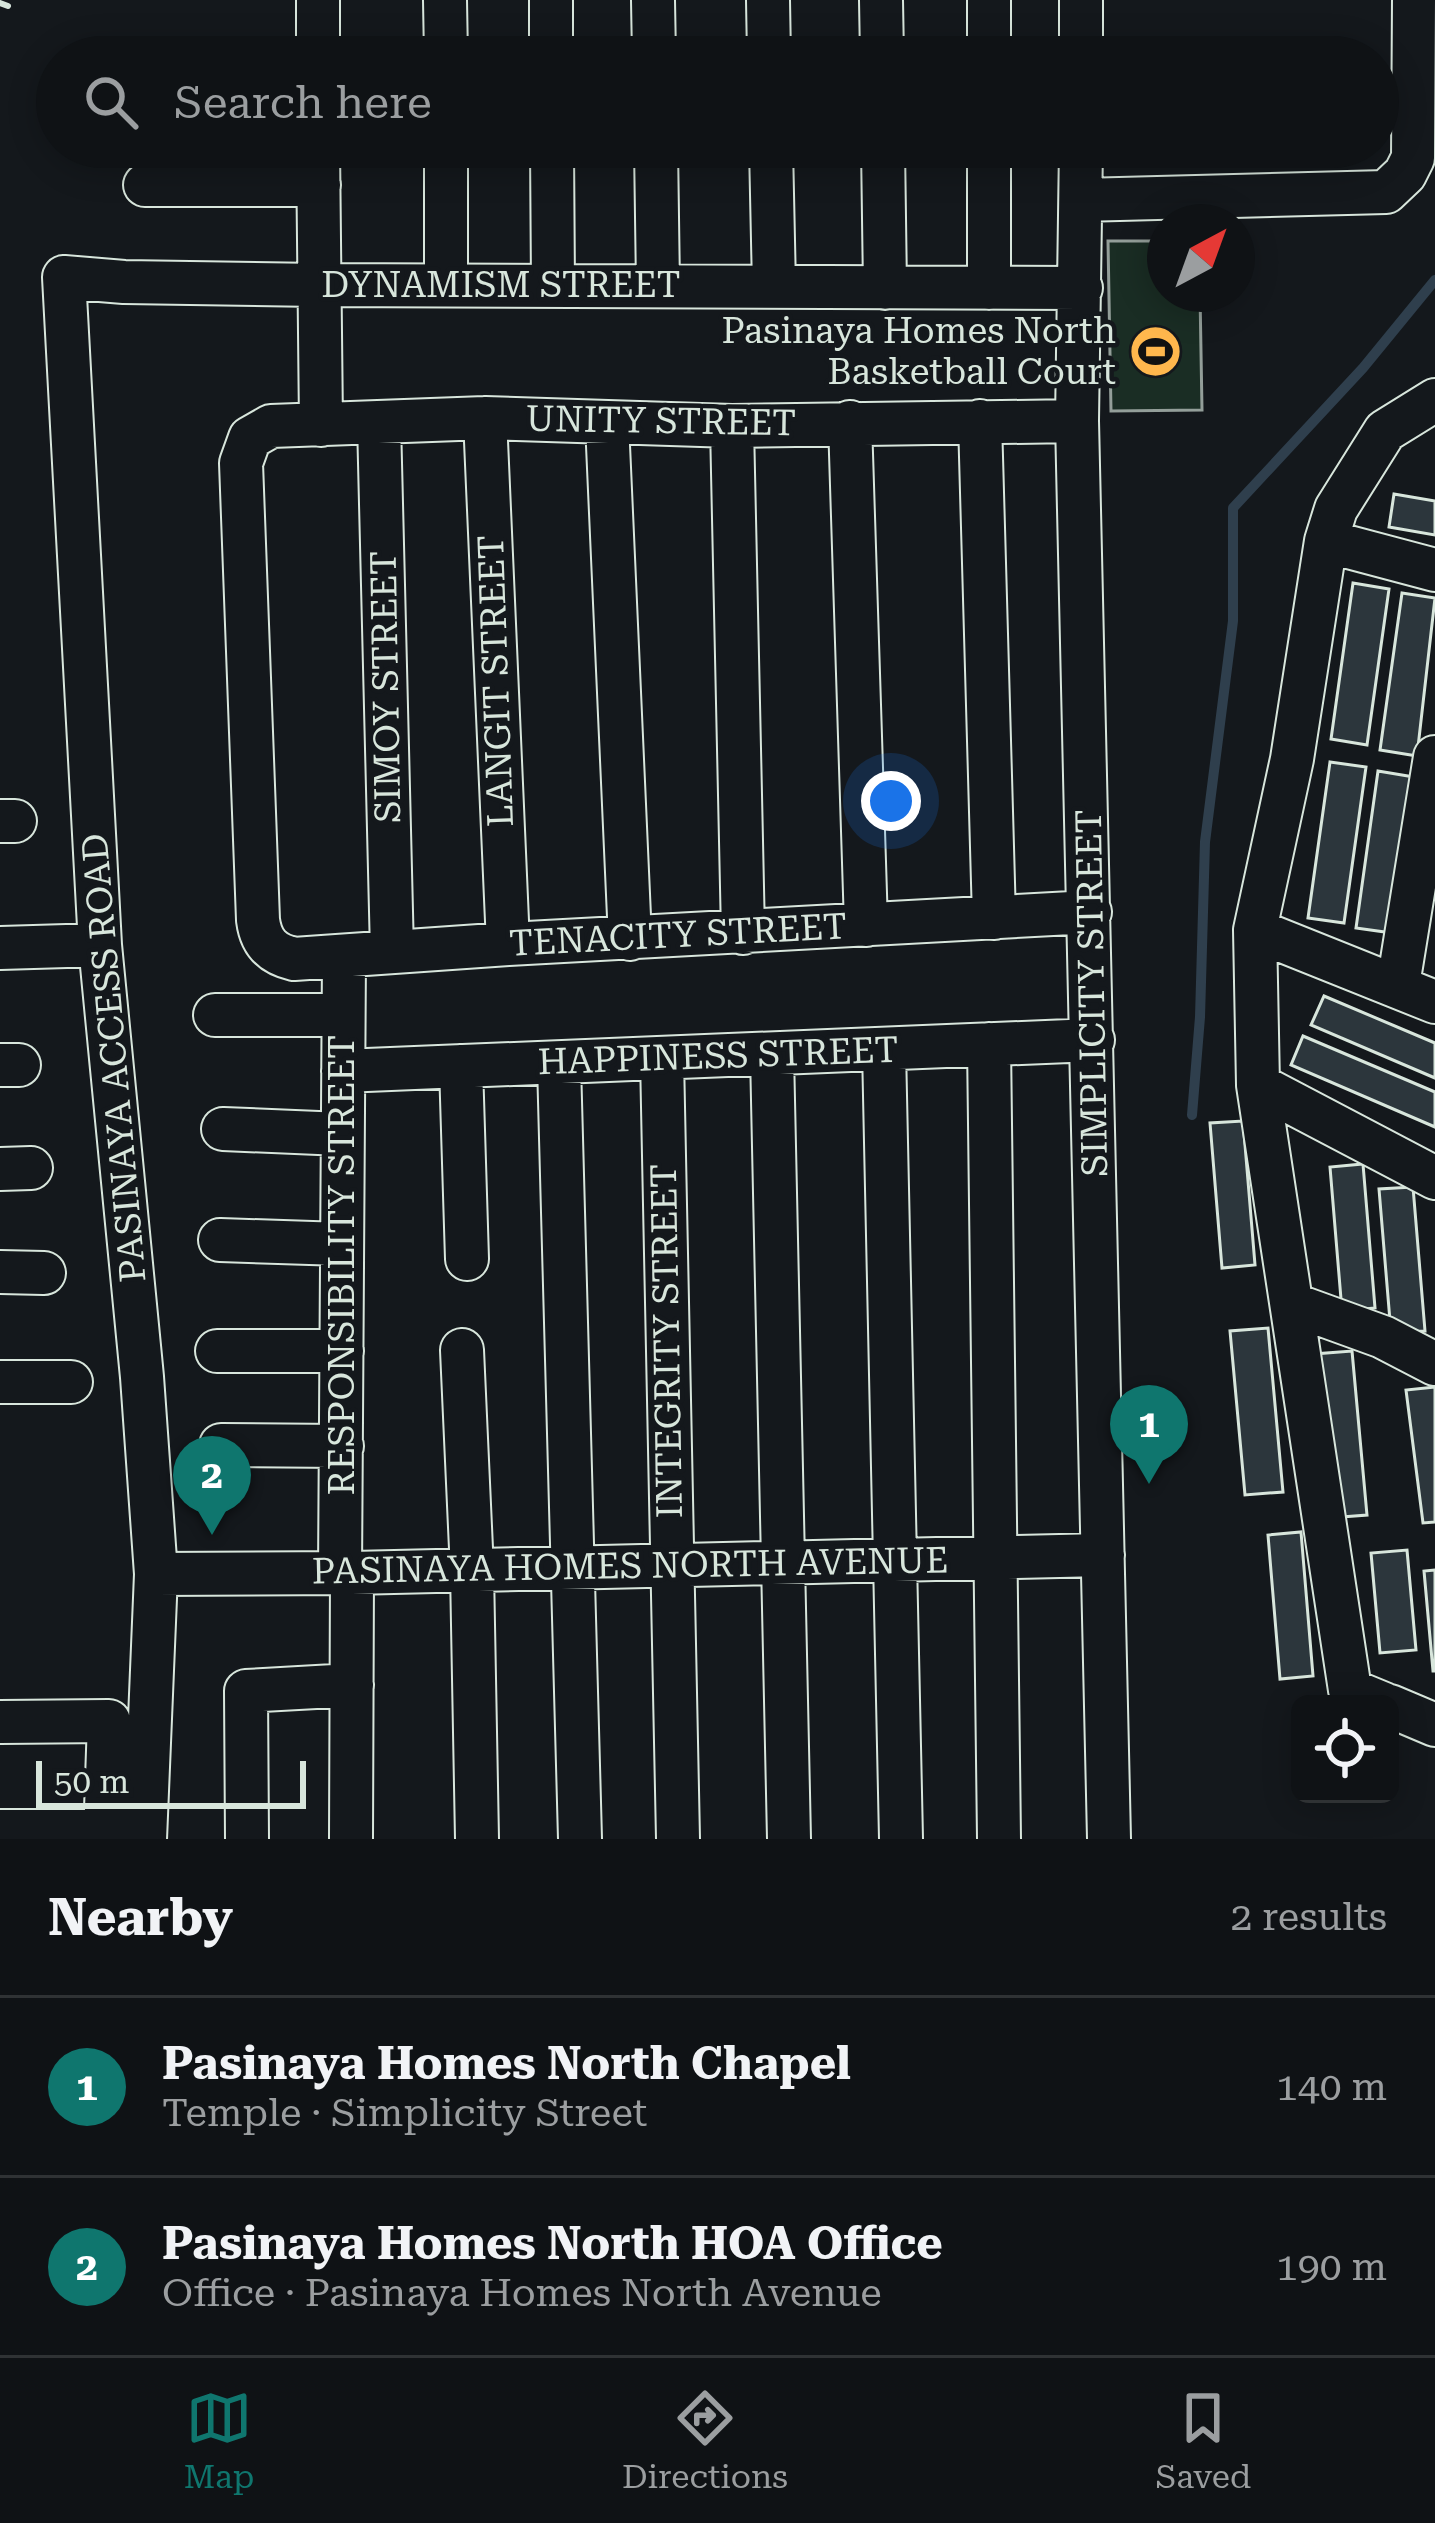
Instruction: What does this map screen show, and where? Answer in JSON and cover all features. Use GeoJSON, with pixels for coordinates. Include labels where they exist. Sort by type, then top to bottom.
{"type":"FeatureCollection","features":[{"type":"Feature","properties":{"kind":"street"},"geometry":{"type":"LineString","coordinates":[[318,0],[318,36]]}},
{"type":"Feature","properties":{"kind":"street"},"geometry":{"type":"LineString","coordinates":[[446,0],[446,36]]}},
{"type":"Feature","properties":{"kind":"street"},"geometry":{"type":"LineString","coordinates":[[550,0],[551,36]]}},
{"type":"Feature","properties":{"kind":"street"},"geometry":{"type":"LineString","coordinates":[[653,0],[654,36]]}},
{"type":"Feature","properties":{"kind":"street"},"geometry":{"type":"LineString","coordinates":[[768,0],[769,36]]}},
{"type":"Feature","properties":{"kind":"street"},"geometry":{"type":"LineString","coordinates":[[881,0],[882,36]]}},
{"type":"Feature","properties":{"kind":"street"},"geometry":{"type":"LineString","coordinates":[[989,0],[989,36]]}},
{"type":"Feature","properties":{"kind":"street"},"geometry":{"type":"LineString","coordinates":[[1082,0],[1082,36]]}},
{"type":"Feature","properties":{"kind":"street"},"geometry":{"type":"LineString","coordinates":[[1399,71],[1414,0]]}},
{"type":"Feature","properties":{"kind":"street"},"geometry":{"type":"LineString","coordinates":[[1082,200],[1386,192],[1406,174],[1415,144],[1399,94]]}},
{"type":"Feature","properties":{"kind":"street"},"geometry":{"type":"LineString","coordinates":[[145,185],[301,168]]}},
{"type":"Feature","properties":{"kind":"street"},"geometry":{"type":"LineString","coordinates":[[319,168],[321,425]]}},
{"type":"Feature","properties":{"kind":"street"},"geometry":{"type":"LineString","coordinates":[[446,168],[446,286]]}},
{"type":"Feature","properties":{"kind":"street"},"geometry":{"type":"LineString","coordinates":[[552,168],[554,286]]}},
{"type":"Feature","properties":{"kind":"street"},"geometry":{"type":"LineString","coordinates":[[656,168],[658,286]]}},
{"type":"Feature","properties":{"kind":"street"},"geometry":{"type":"LineString","coordinates":[[771,168],[774,287]]}},
{"type":"Feature","properties":{"kind":"street"},"geometry":{"type":"LineString","coordinates":[[884,168],[885,288]]}},
{"type":"Feature","properties":{"kind":"street"},"geometry":{"type":"LineString","coordinates":[[989,168],[989,288]]}},
{"type":"Feature","properties":{"kind":"street","name":"SIMPLICITY STREET"},"geometry":{"type":"LineString","coordinates":[[1082,168],[1077,421],[1108,1839]]}},
{"type":"Feature","properties":{"kind":"street","name":"DYNAMISM STREET"},"geometry":{"type":"LineString","coordinates":[[64,277],[319,285],[1081,288]]}},
{"type":"Feature","properties":{"kind":"street","name":"PASINAYA ACCESS ROAD"},"geometry":{"type":"LineString","coordinates":[[64,277],[100,945],[142,1376],[156,1574],[118,1836]]}},
{"type":"Feature","properties":{"kind":"street"},"geometry":{"type":"LineString","coordinates":[[1362,1695],[1350,1690],[1258,1085],[1255,930],[1292,759],[1326,541],[1336,509],[1384,431],[1430,406]]}},
{"type":"Feature","properties":{"kind":"street","name":"UNITY STREET"},"geometry":{"type":"LineString","coordinates":[[268,949],[260,933],[255,851],[242,463],[250,438],[271,426],[485,418],[732,425],[1077,421]]}},
{"type":"Feature","properties":{"kind":"street","name":"LANGIT STREET"},"geometry":{"type":"LineString","coordinates":[[485,418],[508,944]]}},
{"type":"Feature","properties":{"kind":"street","name":"SIMOY STREET"},"geometry":{"type":"LineString","coordinates":[[380,422],[392,952]]}},
{"type":"Feature","properties":{"kind":"street"},"geometry":{"type":"LineString","coordinates":[[850,422],[866,925]]}},
{"type":"Feature","properties":{"kind":"street"},"geometry":{"type":"LineString","coordinates":[[980,422],[994,918]]}},
{"type":"Feature","properties":{"kind":"street"},"geometry":{"type":"LineString","coordinates":[[607,423],[630,939]]}},
{"type":"Feature","properties":{"kind":"street"},"geometry":{"type":"LineString","coordinates":[[732,425],[742,932]]}},
{"type":"Feature","properties":{"kind":"street"},"geometry":{"type":"LineString","coordinates":[[1326,541],[1435,570]]}},
{"type":"Feature","properties":{"kind":"street"},"geometry":{"type":"LineString","coordinates":[[1255,930],[1416,993],[1435,757]]}},
{"type":"Feature","properties":{"kind":"street","name":"TENACITY STREET"},"geometry":{"type":"LineString","coordinates":[[268,949],[294,959],[1090,912]]}},
{"type":"Feature","properties":{"kind":"street"},"geometry":{"type":"LineString","coordinates":[[0,948],[100,945]]}},
{"type":"Feature","properties":{"kind":"street","name":"RESPONSIBILITY STREET"},"geometry":{"type":"LineString","coordinates":[[344,956],[341,1446],[352,1685],[351,1839]]}},
{"type":"Feature","properties":{"kind":"street"},"geometry":{"type":"LineString","coordinates":[[215,1015],[343,1015]]}},
{"type":"Feature","properties":{"kind":"street","name":"HAPPINESS STREET"},"geometry":{"type":"LineString","coordinates":[[343,1071],[1093,1040]]}},
{"type":"Feature","properties":{"kind":"street"},"geometry":{"type":"LineString","coordinates":[[989,1045],[999,1839]]}},
{"type":"Feature","properties":{"kind":"street"},"geometry":{"type":"LineString","coordinates":[[884,1049],[901,1839]]}},
{"type":"Feature","properties":{"kind":"street"},"geometry":{"type":"LineString","coordinates":[[772,1054],[789,1839]]}},
{"type":"Feature","properties":{"kind":"street","name":"INTEGRITY STREET"},"geometry":{"type":"LineString","coordinates":[[662,1058],[678,1839]]}},
{"type":"Feature","properties":{"kind":"street"},"geometry":{"type":"LineString","coordinates":[[559,1064],[580,1839]]}},
{"type":"Feature","properties":{"kind":"street"},"geometry":{"type":"LineString","coordinates":[[461,1066],[466,1259]]}},
{"type":"Feature","properties":{"kind":"street"},"geometry":{"type":"LineString","coordinates":[[1258,1085],[1435,1178]]}},
{"type":"Feature","properties":{"kind":"street"},"geometry":{"type":"LineString","coordinates":[[223,1129],[343,1134]]}},
{"type":"Feature","properties":{"kind":"street"},"geometry":{"type":"LineString","coordinates":[[220,1240],[342,1244]]}},
{"type":"Feature","properties":{"kind":"street"},"geometry":{"type":"LineString","coordinates":[[0,1272],[44,1273]]}},
{"type":"Feature","properties":{"kind":"street"},"geometry":{"type":"LineString","coordinates":[[1292,1304],[1383,1337],[1435,1364]]}},
{"type":"Feature","properties":{"kind":"street"},"geometry":{"type":"LineString","coordinates":[[462,1350],[472,1571],[476,1839]]}},
{"type":"Feature","properties":{"kind":"street"},"geometry":{"type":"LineString","coordinates":[[218,1351],[342,1351]]}},
{"type":"Feature","properties":{"kind":"street"},"geometry":{"type":"LineString","coordinates":[[0,1382],[71,1382]]}},
{"type":"Feature","properties":{"kind":"street"},"geometry":{"type":"LineString","coordinates":[[221,1445],[341,1446]]}},
{"type":"Feature","properties":{"kind":"street","name":"PASINAYA HOMES NORTH AVENUE"},"geometry":{"type":"LineString","coordinates":[[156,1574],[346,1574],[1103,1555]]}},
{"type":"Feature","properties":{"kind":"street"},"geometry":{"type":"LineString","coordinates":[[247,1839],[246,1691],[352,1685]]}},
{"type":"Feature","properties":{"kind":"street"},"geometry":{"type":"LineString","coordinates":[[1399,1710],[1435,1725]]}},
{"type":"Feature","properties":{"kind":"street"},"geometry":{"type":"LineString","coordinates":[[0,1722],[109,1721],[118,1836],[0,1831]]}},
{"type":"Feature","properties":{"kind":"green space","name":"Pasinaya Homes North Basketball Court"},"geometry":{"type":"Polygon","coordinates":[[[1108,241],[1147,241],[1147,312],[1200,312],[1202,410],[1111,411],[1108,241]]]}},
{"type":"Feature","properties":{"kind":"building"},"geometry":{"type":"Polygon","coordinates":[[[1394,494],[1435,501],[1435,535],[1389,527],[1394,494]]]}},
{"type":"Feature","properties":{"kind":"building"},"geometry":{"type":"Polygon","coordinates":[[[1353,583],[1389,589],[1367,745],[1331,739],[1353,583]]]}},
{"type":"Feature","properties":{"kind":"building"},"geometry":{"type":"Polygon","coordinates":[[[1402,593],[1435,598],[1417,756],[1380,750],[1402,593]]]}},
{"type":"Feature","properties":{"kind":"building"},"geometry":{"type":"Polygon","coordinates":[[[1330,762],[1366,767],[1344,923],[1308,918],[1330,762]]]}},
{"type":"Feature","properties":{"kind":"building"},"geometry":{"type":"Polygon","coordinates":[[[1378,771],[1414,777],[1392,933],[1356,928],[1378,771]]]}},
{"type":"Feature","properties":{"kind":"building"},"geometry":{"type":"Polygon","coordinates":[[[1324,996],[1435,1043],[1435,1078],[1311,1025],[1324,996]]]}},
{"type":"Feature","properties":{"kind":"building"},"geometry":{"type":"Polygon","coordinates":[[[1303,1036],[1435,1092],[1435,1127],[1291,1065],[1303,1036]]]}},
{"type":"Feature","properties":{"kind":"building"},"geometry":{"type":"Polygon","coordinates":[[[1243,1121],[1255,1265],[1222,1268],[1210,1123],[1243,1121]]]}},
{"type":"Feature","properties":{"kind":"building"},"geometry":{"type":"Polygon","coordinates":[[[1363,1164],[1375,1308],[1342,1311],[1330,1167],[1363,1164]]]}},
{"type":"Feature","properties":{"kind":"building"},"geometry":{"type":"Polygon","coordinates":[[[1413,1187],[1425,1331],[1391,1333],[1379,1189],[1413,1187]]]}},
{"type":"Feature","properties":{"kind":"building"},"geometry":{"type":"Polygon","coordinates":[[[1268,1328],[1283,1492],[1245,1495],[1230,1331],[1268,1328]]]}},
{"type":"Feature","properties":{"kind":"building"},"geometry":{"type":"Polygon","coordinates":[[[1352,1351],[1367,1515],[1329,1518],[1314,1354],[1352,1351]]]}},
{"type":"Feature","properties":{"kind":"building"},"geometry":{"type":"Polygon","coordinates":[[[1435,1387],[1435,1522],[1423,1523],[1406,1390],[1435,1387]]]}},
{"type":"Feature","properties":{"kind":"building"},"geometry":{"type":"Polygon","coordinates":[[[1301,1532],[1313,1676],[1280,1679],[1268,1535],[1301,1532]]]}},
{"type":"Feature","properties":{"kind":"building"},"geometry":{"type":"Polygon","coordinates":[[[1407,1550],[1416,1650],[1380,1653],[1371,1553],[1407,1550]]]}},
{"type":"Feature","properties":{"kind":"building"},"geometry":{"type":"Polygon","coordinates":[[[1435,1570],[1435,1671],[1433,1671],[1424,1571],[1435,1570]]]}},
{"type":"Feature","properties":{"kind":"waterway"},"geometry":{"type":"LineString","coordinates":[[1192,1115],[1205,842],[1233,621],[1233,508],[1363,368],[1435,280]]}},
{"type":"Feature","properties":{"kind":"wall"},"geometry":{"type":"LineString","coordinates":[[0,3],[8,6]]}},
{"type":"Feature","properties":{"kind":"place","name":"Pasinaya Homes North Basketball Court"},"geometry":{"type":"Point","coordinates":[1155,352]}},
{"type":"Feature","properties":{"kind":"place","name":"Pasinaya Homes North Chapel"},"geometry":{"type":"Point","coordinates":[1149,1484]}},
{"type":"Feature","properties":{"kind":"place","name":"Pasinaya Homes North HOA Office"},"geometry":{"type":"Point","coordinates":[212,1535]}}]}
